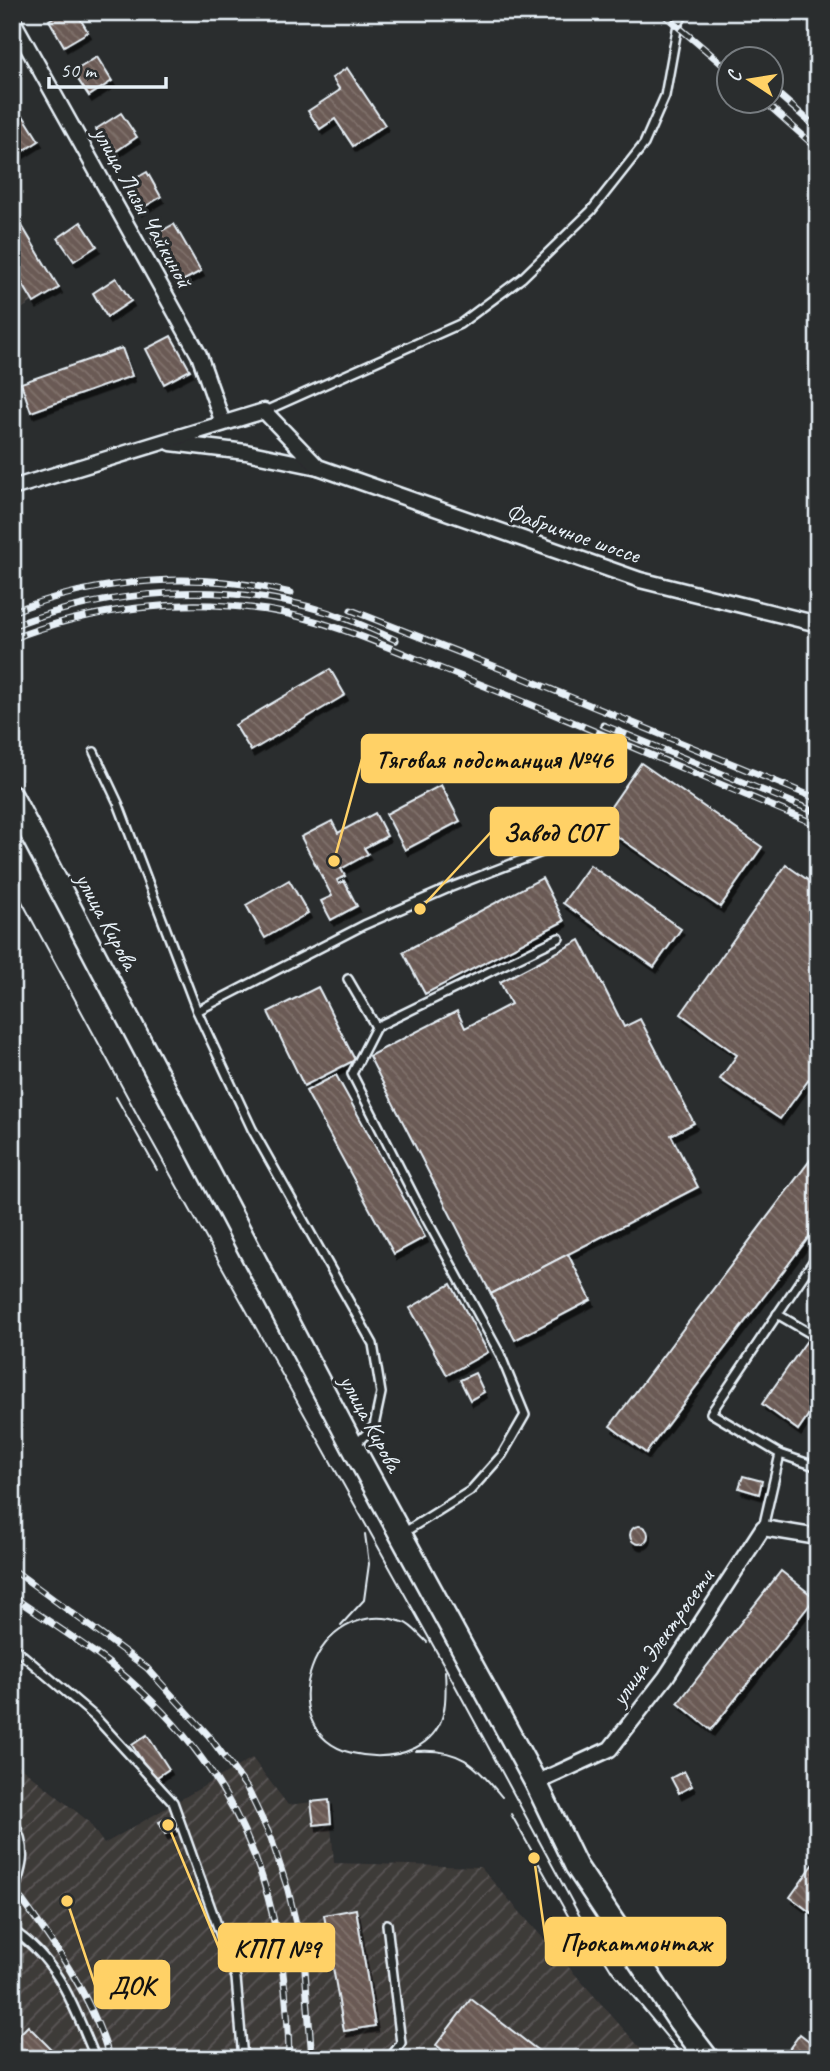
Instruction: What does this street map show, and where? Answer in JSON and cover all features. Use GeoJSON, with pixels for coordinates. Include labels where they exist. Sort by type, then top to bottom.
{"type":"FeatureCollection","features":[{"type":"Feature","properties":{"kind":"main road","name":"улица Кирова"},"geometry":{"type":"LineString","coordinates":[[12,797],[353,1447],[536,1783],[576,1866],[678,2021],[708,2059]]}},
{"type":"Feature","properties":{"kind":"street","name":"улица Лизы Чайкиной"},"geometry":{"type":"LineString","coordinates":[[12,19],[199,355],[223,423]]}},
{"type":"Feature","properties":{"kind":"street"},"geometry":{"type":"LineString","coordinates":[[12,488],[264,411]]}},
{"type":"Feature","properties":{"kind":"street","name":"Фабричное шоссе"},"geometry":{"type":"LineString","coordinates":[[264,411],[318,467]]}},
{"type":"Feature","properties":{"kind":"street","name":"Фабричное шоссе"},"geometry":{"type":"LineString","coordinates":[[165,443],[246,452],[318,467],[640,580],[818,624]]}},
{"type":"Feature","properties":{"kind":"street"},"geometry":{"type":"LineString","coordinates":[[763,1528],[818,1537]]}},
{"type":"Feature","properties":{"kind":"street","name":"улица Электросети"},"geometry":{"type":"LineString","coordinates":[[536,1783],[610,1749],[666,1677],[763,1528]]}},
{"type":"Feature","properties":{"kind":"lane"},"geometry":{"type":"LineString","coordinates":[[264,411],[460,324],[522,278],[591,211],[644,144],[665,96],[678,24],[685,12]]}},
{"type":"Feature","properties":{"kind":"lane"},"geometry":{"type":"LineString","coordinates":[[94,752],[118,803],[197,1012],[252,1129],[373,1344],[381,1393],[374,1426],[353,1447]]}},
{"type":"Feature","properties":{"kind":"lane"},"geometry":{"type":"LineString","coordinates":[[197,1012],[364,925],[449,888],[555,848]]}},
{"type":"Feature","properties":{"kind":"lane"},"geometry":{"type":"LineString","coordinates":[[402,1533],[470,1491],[502,1455],[525,1415],[500,1354],[416,1200],[352,1074],[376,1027],[559,938]]}},
{"type":"Feature","properties":{"kind":"lane"},"geometry":{"type":"LineString","coordinates":[[348,979],[376,1027]]}},
{"type":"Feature","properties":{"kind":"lane"},"geometry":{"type":"LineString","coordinates":[[818,1254],[711,1413],[780,1454],[818,1467]]}},
{"type":"Feature","properties":{"kind":"lane"},"geometry":{"type":"LineString","coordinates":[[777,1314],[818,1338]]}},
{"type":"Feature","properties":{"kind":"lane"},"geometry":{"type":"LineString","coordinates":[[763,1528],[780,1454]]}},
{"type":"Feature","properties":{"kind":"lane"},"geometry":{"type":"LineString","coordinates":[[12,1646],[94,1716],[173,1802],[236,1978],[243,2059]]}},
{"type":"Feature","properties":{"kind":"lane"},"geometry":{"type":"LineString","coordinates":[[12,1818],[24,1840],[21,1869],[12,1896]]}},
{"type":"Feature","properties":{"kind":"lane"},"geometry":{"type":"LineString","coordinates":[[387,1924],[401,2043],[389,2059]]}},
{"type":"Feature","properties":{"kind":"lane"},"geometry":{"type":"LineString","coordinates":[[12,1930],[35,1944],[57,1974],[96,2059]]}},
{"type":"Feature","properties":{"kind":"shaded area"},"geometry":{"type":"Polygon","coordinates":[[[12,218],[58,285],[12,315],[12,218]]]}},
{"type":"Feature","properties":{"kind":"shaded area"},"geometry":{"type":"Polygon","coordinates":[[[252,1758],[288,1805],[329,1800],[334,1863],[480,1867],[650,2059],[12,2059],[12,1760],[88,1821],[104,1844],[252,1758]]]}},
{"type":"Feature","properties":{"kind":"building"},"geometry":{"type":"Polygon","coordinates":[[[63,12],[76,12],[88,32],[64,46],[49,20],[63,12]]]}},
{"type":"Feature","properties":{"kind":"building"},"geometry":{"type":"Polygon","coordinates":[[[97,57],[112,81],[89,96],[73,72],[97,57]]]}},
{"type":"Feature","properties":{"kind":"building"},"geometry":{"type":"Polygon","coordinates":[[[347,68],[385,125],[353,146],[335,119],[320,129],[308,111],[340,90],[332,78],[347,68]]]}},
{"type":"Feature","properties":{"kind":"building"},"geometry":{"type":"Polygon","coordinates":[[[121,113],[137,137],[112,154],[96,129],[121,113]]]}},
{"type":"Feature","properties":{"kind":"building"},"geometry":{"type":"Polygon","coordinates":[[[24,117],[39,141],[15,156],[12,151],[12,125],[24,117]]]}},
{"type":"Feature","properties":{"kind":"building"},"geometry":{"type":"Polygon","coordinates":[[[147,172],[161,197],[139,210],[124,185],[147,172]]]}},
{"type":"Feature","properties":{"kind":"building"},"geometry":{"type":"Polygon","coordinates":[[[12,209],[59,288],[34,303],[12,266],[12,209]]]}},
{"type":"Feature","properties":{"kind":"building"},"geometry":{"type":"Polygon","coordinates":[[[81,222],[97,246],[74,261],[58,238],[81,222]]]}},
{"type":"Feature","properties":{"kind":"building"},"geometry":{"type":"Polygon","coordinates":[[[174,224],[201,271],[177,284],[151,237],[174,224]]]}},
{"type":"Feature","properties":{"kind":"building"},"geometry":{"type":"Polygon","coordinates":[[[116,278],[131,301],[107,317],[93,293],[116,278]]]}},
{"type":"Feature","properties":{"kind":"building"},"geometry":{"type":"Polygon","coordinates":[[[171,336],[190,370],[164,384],[146,349],[171,336]]]}},
{"type":"Feature","properties":{"kind":"building"},"geometry":{"type":"Polygon","coordinates":[[[122,348],[132,376],[31,412],[21,383],[122,348]]]}},
{"type":"Feature","properties":{"kind":"building"},"geometry":{"type":"Polygon","coordinates":[[[330,669],[345,695],[251,751],[235,725],[330,669]]]}},
{"type":"Feature","properties":{"kind":"building"},"geometry":{"type":"Polygon","coordinates":[[[641,763],[762,847],[720,907],[599,824],[641,763]]]}},
{"type":"Feature","properties":{"kind":"building"},"geometry":{"type":"Polygon","coordinates":[[[441,785],[460,821],[405,850],[386,814],[441,785]]]}},
{"type":"Feature","properties":{"kind":"building"},"geometry":{"type":"Polygon","coordinates":[[[375,813],[387,836],[364,848],[368,854],[341,869],[345,876],[337,880],[339,884],[344,881],[357,906],[331,920],[321,901],[332,896],[301,837],[332,821],[338,833],[375,813]]]}},
{"type":"Feature","properties":{"kind":"building"},"geometry":{"type":"Polygon","coordinates":[[[590,865],[681,929],[654,967],[563,903],[590,865]]]}},
{"type":"Feature","properties":{"kind":"building"},"geometry":{"type":"Polygon","coordinates":[[[786,865],[818,887],[818,1067],[780,1119],[720,1079],[737,1055],[681,1014],[786,865]]]}},
{"type":"Feature","properties":{"kind":"building"},"geometry":{"type":"Polygon","coordinates":[[[542,878],[564,921],[425,994],[403,952],[542,878]]]}},
{"type":"Feature","properties":{"kind":"building"},"geometry":{"type":"Polygon","coordinates":[[[289,880],[308,913],[265,938],[246,905],[289,880]]]}},
{"type":"Feature","properties":{"kind":"building"},"geometry":{"type":"Polygon","coordinates":[[[580,940],[624,1027],[640,1019],[694,1123],[671,1135],[698,1187],[491,1294],[369,1056],[457,1011],[465,1028],[511,1004],[500,982],[580,940]]]}},
{"type":"Feature","properties":{"kind":"building"},"geometry":{"type":"Polygon","coordinates":[[[318,987],[355,1060],[304,1086],[268,1012],[318,987]]]}},
{"type":"Feature","properties":{"kind":"building"},"geometry":{"type":"Polygon","coordinates":[[[336,1075],[425,1237],[394,1254],[306,1091],[336,1075]]]}},
{"type":"Feature","properties":{"kind":"building"},"geometry":{"type":"Polygon","coordinates":[[[817,1151],[818,1225],[646,1453],[610,1426],[817,1151]]]}},
{"type":"Feature","properties":{"kind":"building"},"geometry":{"type":"Polygon","coordinates":[[[568,1254],[591,1300],[515,1340],[491,1294],[568,1254]]]}},
{"type":"Feature","properties":{"kind":"building"},"geometry":{"type":"Polygon","coordinates":[[[451,1284],[488,1352],[447,1375],[410,1308],[451,1284]]]}},
{"type":"Feature","properties":{"kind":"building"},"geometry":{"type":"Polygon","coordinates":[[[808,1339],[818,1346],[818,1401],[798,1430],[762,1404],[808,1339]]]}},
{"type":"Feature","properties":{"kind":"building"},"geometry":{"type":"Polygon","coordinates":[[[475,1373],[484,1392],[470,1400],[460,1380],[475,1373]]]}},
{"type":"Feature","properties":{"kind":"building"},"geometry":{"type":"Polygon","coordinates":[[[743,1476],[762,1481],[759,1494],[739,1488],[743,1476]]]}},
{"type":"Feature","properties":{"kind":"building"},"geometry":{"type":"Polygon","coordinates":[[[639,1526],[645,1529],[648,1535],[645,1541],[639,1544],[633,1541],[630,1535],[633,1529],[639,1526]]]}},
{"type":"Feature","properties":{"kind":"building"},"geometry":{"type":"Polygon","coordinates":[[[781,1571],[815,1598],[711,1730],[678,1703],[781,1571]]]}},
{"type":"Feature","properties":{"kind":"building"},"geometry":{"type":"Polygon","coordinates":[[[147,1735],[169,1769],[154,1779],[132,1745],[147,1735]]]}},
{"type":"Feature","properties":{"kind":"building"},"geometry":{"type":"Polygon","coordinates":[[[684,1771],[692,1786],[679,1793],[671,1778],[684,1771]]]}},
{"type":"Feature","properties":{"kind":"building"},"geometry":{"type":"Polygon","coordinates":[[[329,1800],[331,1823],[314,1825],[311,1802],[329,1800]]]}},
{"type":"Feature","properties":{"kind":"building"},"geometry":{"type":"Polygon","coordinates":[[[172,1816],[177,1828],[165,1834],[159,1822],[172,1816]]]}},
{"type":"Feature","properties":{"kind":"building"},"geometry":{"type":"Polygon","coordinates":[[[818,1858],[818,1918],[790,1897],[818,1858]]]}},
{"type":"Feature","properties":{"kind":"building"},"geometry":{"type":"Polygon","coordinates":[[[356,1909],[375,2026],[344,2031],[324,1915],[356,1909]]]}},
{"type":"Feature","properties":{"kind":"building"},"geometry":{"type":"Polygon","coordinates":[[[471,1999],[549,2059],[454,2059],[436,2045],[471,1999]]]}},
{"type":"Feature","properties":{"kind":"building"},"geometry":{"type":"Polygon","coordinates":[[[28,2026],[61,2059],[12,2059],[12,2042],[28,2026]]]}},
{"type":"Feature","properties":{"kind":"building"},"geometry":{"type":"Polygon","coordinates":[[[800,2034],[818,2048],[818,2059],[793,2059],[786,2053],[800,2034]]]}},
{"type":"Feature","properties":{"kind":"tram line"},"geometry":{"type":"LineString","coordinates":[[12,883],[590,1935],[612,1971],[685,2059]]}},
{"type":"Feature","properties":{"kind":"tram line"},"geometry":{"type":"LineString","coordinates":[[116,1097],[157,1170]]}},
{"type":"Feature","properties":{"kind":"tram line"},"geometry":{"type":"LineString","coordinates":[[341,1625],[364,1600],[369,1564],[365,1534]]}},
{"type":"Feature","properties":{"kind":"tram line"},"geometry":{"type":"LineString","coordinates":[[427,1642],[403,1622],[372,1618],[345,1627],[325,1644],[312,1668],[307,1694],[311,1719],[326,1740],[352,1753],[384,1756],[408,1751],[426,1741],[439,1725],[445,1705],[445,1671]]}},
{"type":"Feature","properties":{"kind":"tram line"},"geometry":{"type":"LineString","coordinates":[[416,1751],[444,1752],[465,1760],[483,1775],[502,1797]]}},
{"type":"Feature","properties":{"kind":"tram line"},"geometry":{"type":"LineString","coordinates":[[511,1814],[576,1930]]}},
{"type":"Feature","properties":{"kind":"railway"},"geometry":{"type":"LineString","coordinates":[[661,12],[714,57]]}},
{"type":"Feature","properties":{"kind":"railway"},"geometry":{"type":"LineString","coordinates":[[784,99],[818,129]]}},
{"type":"Feature","properties":{"kind":"railway"},"geometry":{"type":"LineString","coordinates":[[781,116],[818,149]]}},
{"type":"Feature","properties":{"kind":"railway"},"geometry":{"type":"LineString","coordinates":[[12,612],[79,591],[150,581],[221,582],[291,593]]}},
{"type":"Feature","properties":{"kind":"railway"},"geometry":{"type":"LineString","coordinates":[[12,626],[49,613],[128,597],[208,593],[249,595],[288,602],[336,615],[396,640]]}},
{"type":"Feature","properties":{"kind":"railway"},"geometry":{"type":"LineString","coordinates":[[12,639],[73,619],[170,605],[235,606],[291,615],[384,645],[818,825]]}},
{"type":"Feature","properties":{"kind":"railway"},"geometry":{"type":"LineString","coordinates":[[351,610],[818,799]]}},
{"type":"Feature","properties":{"kind":"railway"},"geometry":{"type":"LineString","coordinates":[[603,725],[818,813]]}},
{"type":"Feature","properties":{"kind":"railway"},"geometry":{"type":"LineString","coordinates":[[12,1569],[147,1668],[209,1736],[247,1788],[271,1838],[288,1890],[304,1957],[312,2059]]}},
{"type":"Feature","properties":{"kind":"railway"},"geometry":{"type":"LineString","coordinates":[[12,1596],[92,1651],[137,1687],[176,1726],[208,1767],[234,1810],[254,1855],[270,1903],[280,1953],[289,2059]]}},
{"type":"Feature","properties":{"kind":"railway"},"geometry":{"type":"LineString","coordinates":[[12,1892],[22,1900],[73,1975],[94,2016],[110,2059]]}},
{"type":"Feature","properties":{"kind":"place","name":"Тяговая подстанция №46"},"geometry":{"type":"Point","coordinates":[334,861]}},
{"type":"Feature","properties":{"kind":"place","name":"Завод СОТ"},"geometry":{"type":"Point","coordinates":[420,909]}},
{"type":"Feature","properties":{"kind":"place","name":"КПП №9"},"geometry":{"type":"Point","coordinates":[168,1825]}},
{"type":"Feature","properties":{"kind":"place","name":"Прокатмонтаж"},"geometry":{"type":"Point","coordinates":[534,1858]}},
{"type":"Feature","properties":{"kind":"place","name":"ДОК"},"geometry":{"type":"Point","coordinates":[67,1901]}}]}
